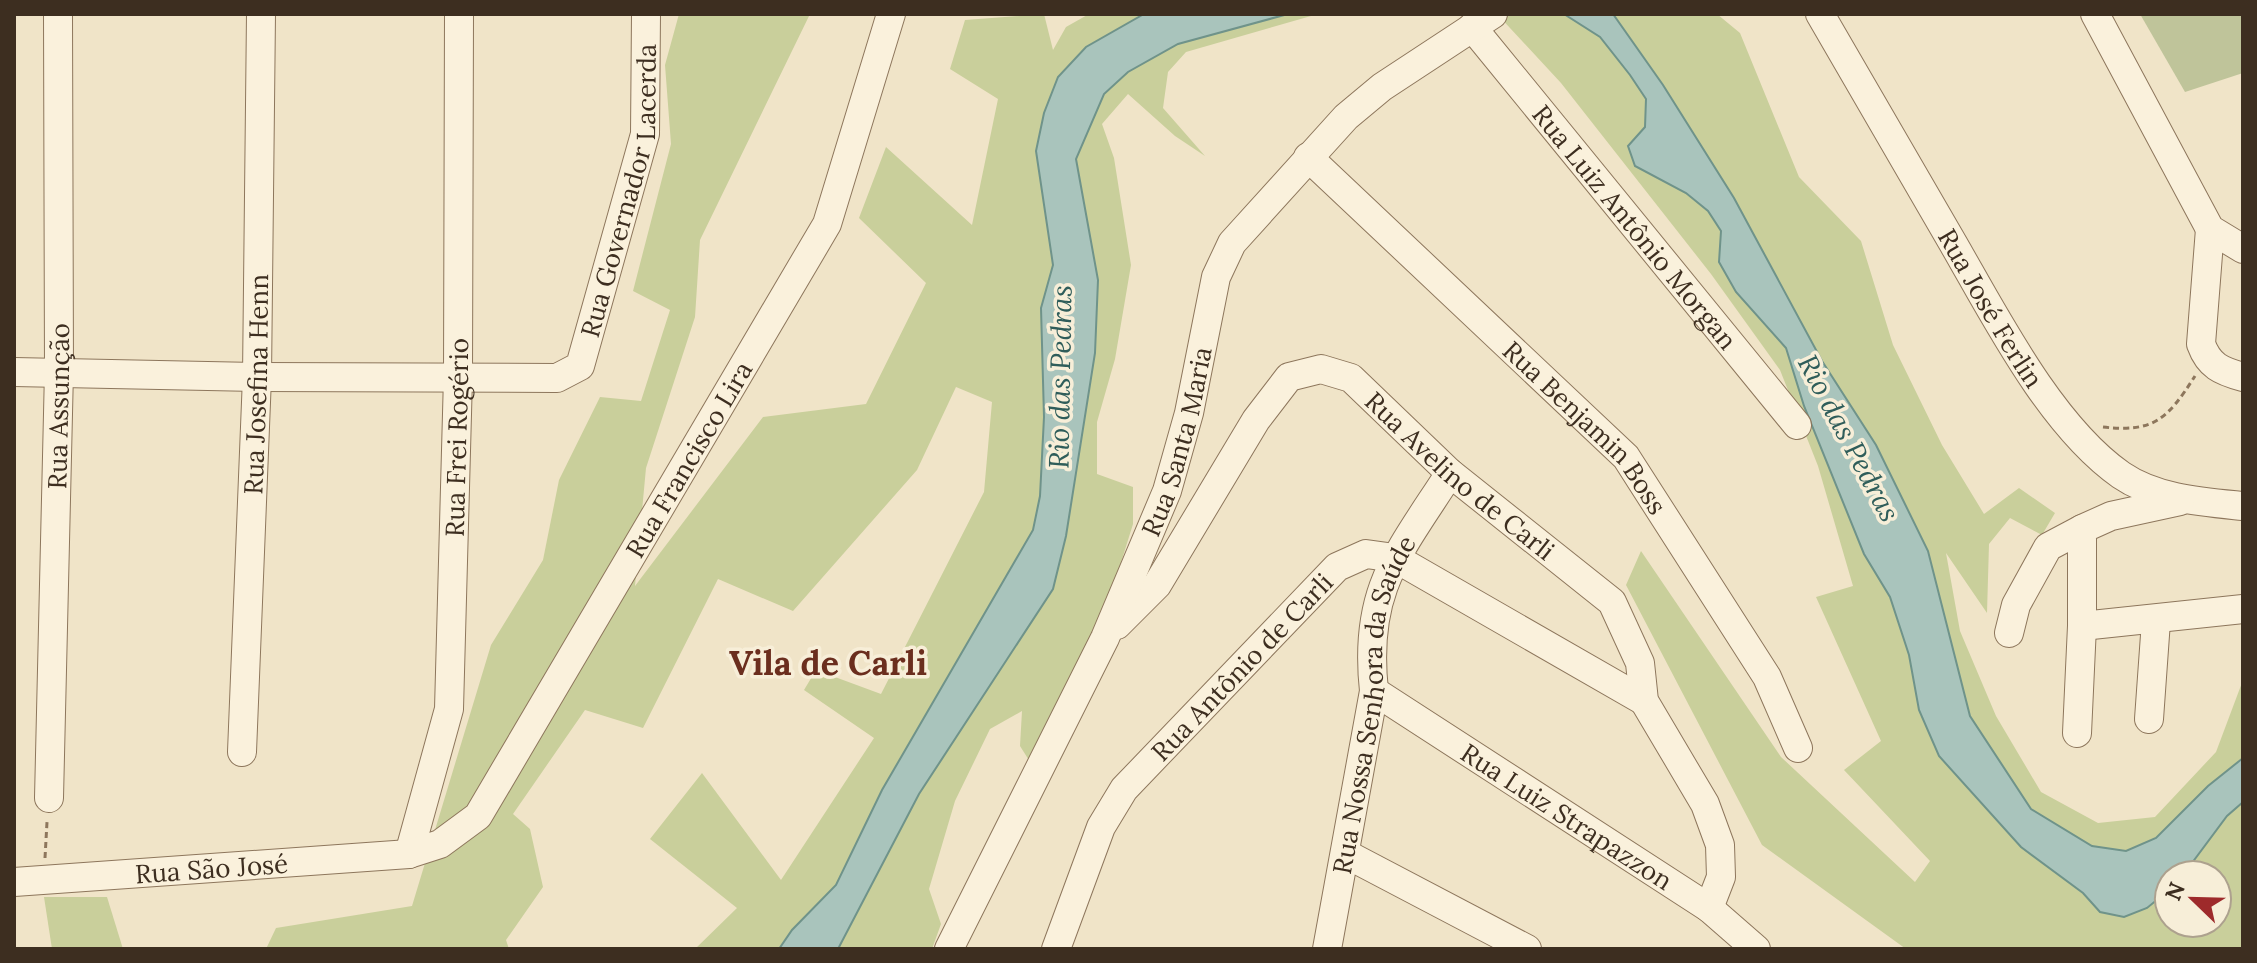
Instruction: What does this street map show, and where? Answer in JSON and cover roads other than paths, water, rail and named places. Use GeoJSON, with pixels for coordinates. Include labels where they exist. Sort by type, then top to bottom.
{"type":"FeatureCollection","features":[{"type":"Feature","properties":{"kind":"street","name":"Rua Assunção"},"geometry":{"type":"LineString","coordinates":[[49,798],[59,371],[58,14]]}},
{"type":"Feature","properties":{"kind":"street","name":"Rua Josefina Henn"},"geometry":{"type":"LineString","coordinates":[[242,752],[257,377],[261,14]]}},
{"type":"Feature","properties":{"kind":"street","name":"Rua Frei Rogério"},"geometry":{"type":"LineString","coordinates":[[409,854],[449,709],[458,377],[459,14]]}},
{"type":"Feature","properties":{"kind":"street","name":"Rua Governador Lacerda"},"geometry":{"type":"LineString","coordinates":[[458,377],[557,378],[580,366],[645,134],[646,14]]}},
{"type":"Feature","properties":{"kind":"street","name":"Rua Francisco Lira"},"geometry":{"type":"LineString","coordinates":[[409,854],[440,844],[478,816],[827,224],[891,14]]}},
{"type":"Feature","properties":{"kind":"street","name":"Rua José Ferlin"},"geometry":{"type":"LineString","coordinates":[[1820,14],[2005,333],[2050,402],[2120,474],[2149,490],[2186,500],[2243,506]]}},
{"type":"Feature","properties":{"kind":"street"},"geometry":{"type":"LineString","coordinates":[[2095,14],[2210,229],[2243,249]]}},
{"type":"Feature","properties":{"kind":"street","name":"Rua Santa Maria"},"geometry":{"type":"LineString","coordinates":[[949,949],[1105,638],[1167,491],[1189,413],[1216,277],[1232,243],[1308,157],[1382,87],[1482,21]]}},
{"type":"Feature","properties":{"kind":"street","name":"Rua Luiz Antônio Morgan"},"geometry":{"type":"LineString","coordinates":[[1482,21],[1797,425]]}},
{"type":"Feature","properties":{"kind":"street","name":"Rua Benjamin Boss"},"geometry":{"type":"LineString","coordinates":[[1308,157],[1626,457],[1767,677],[1798,748]]}},
{"type":"Feature","properties":{"kind":"street"},"geometry":{"type":"LineString","coordinates":[[2210,229],[2201,344],[2206,360],[2222,371],[2243,377]]}},
{"type":"Feature","properties":{"kind":"street","name":"Rua Avelino de Carli"},"geometry":{"type":"LineString","coordinates":[[1105,638],[1157,585],[1256,420],[1289,377],[1321,369],[1351,378],[1450,473],[1612,602],[1640,663],[1644,701],[1705,804],[1720,845],[1721,877],[1709,908]]}},
{"type":"Feature","properties":{"kind":"street"},"geometry":{"type":"LineString","coordinates":[[14,372],[458,377]]}},
{"type":"Feature","properties":{"kind":"street","name":"Rua Nossa Senhora da Saúde"},"geometry":{"type":"LineString","coordinates":[[1327,949],[1374,691],[1369,650],[1380,589],[1395,558],[1450,473]]}},
{"type":"Feature","properties":{"kind":"street"},"geometry":{"type":"LineString","coordinates":[[2009,633],[2016,605],[2048,547],[2111,516],[2186,500]]}},
{"type":"Feature","properties":{"kind":"street"},"geometry":{"type":"LineString","coordinates":[[2077,733],[2082,529]]}},
{"type":"Feature","properties":{"kind":"street","name":"Rua Antônio de Carli"},"geometry":{"type":"LineString","coordinates":[[1056,949],[1101,827],[1124,789],[1337,567],[1366,554],[1395,558]]}},
{"type":"Feature","properties":{"kind":"street"},"geometry":{"type":"LineString","coordinates":[[1395,558],[1644,701]]}},
{"type":"Feature","properties":{"kind":"street"},"geometry":{"type":"LineString","coordinates":[[2082,626],[2156,621],[2243,609]]}},
{"type":"Feature","properties":{"kind":"street"},"geometry":{"type":"LineString","coordinates":[[2149,719],[2156,621]]}},
{"type":"Feature","properties":{"kind":"street","name":"Rua Luiz Strapazzon"},"geometry":{"type":"LineString","coordinates":[[1374,691],[1709,908],[1756,949]]}},
{"type":"Feature","properties":{"kind":"street","name":"Rua São José"},"geometry":{"type":"LineString","coordinates":[[14,882],[409,854]]}},
{"type":"Feature","properties":{"kind":"street"},"geometry":{"type":"LineString","coordinates":[[1346,854],[1485,939],[1527,949]]}},
{"type":"Feature","properties":{"kind":"water","name":"Rio das Pedras"},"geometry":{"type":"Polygon","coordinates":[[[1144,14],[1288,14],[1178,44],[1128,72],[1104,94],[1076,159],[1098,280],[1095,353],[1066,536],[1053,589],[919,794],[838,949],[779,949],[792,930],[836,885],[882,790],[1033,530],[1040,496],[1044,417],[1041,308],[1053,265],[1036,151],[1044,113],[1058,77],[1086,47],[1144,14]]]}},
{"type":"Feature","properties":{"kind":"water","name":"Rio das Pedras"},"geometry":{"type":"Polygon","coordinates":[[[1564,14],[1613,14],[1663,85],[1734,198],[1822,361],[1876,445],[1928,551],[1970,716],[2031,809],[2092,846],[2126,851],[2156,838],[2208,786],[2243,758],[2243,802],[2227,816],[2195,859],[2153,859],[2153,903],[2147,908],[2124,917],[2100,912],[2083,893],[2021,847],[1939,756],[1919,710],[1909,655],[1890,597],[1864,554],[1804,406],[1786,348],[1736,292],[1719,262],[1721,231],[1708,211],[1686,193],[1635,166],[1628,146],[1645,127],[1646,99],[1600,37],[1564,14]]]}},
{"type":"Feature","properties":{"kind":"district","name":"Vila de Carli"},"geometry":{"type":"Point","coordinates":[828,662]}}]}
